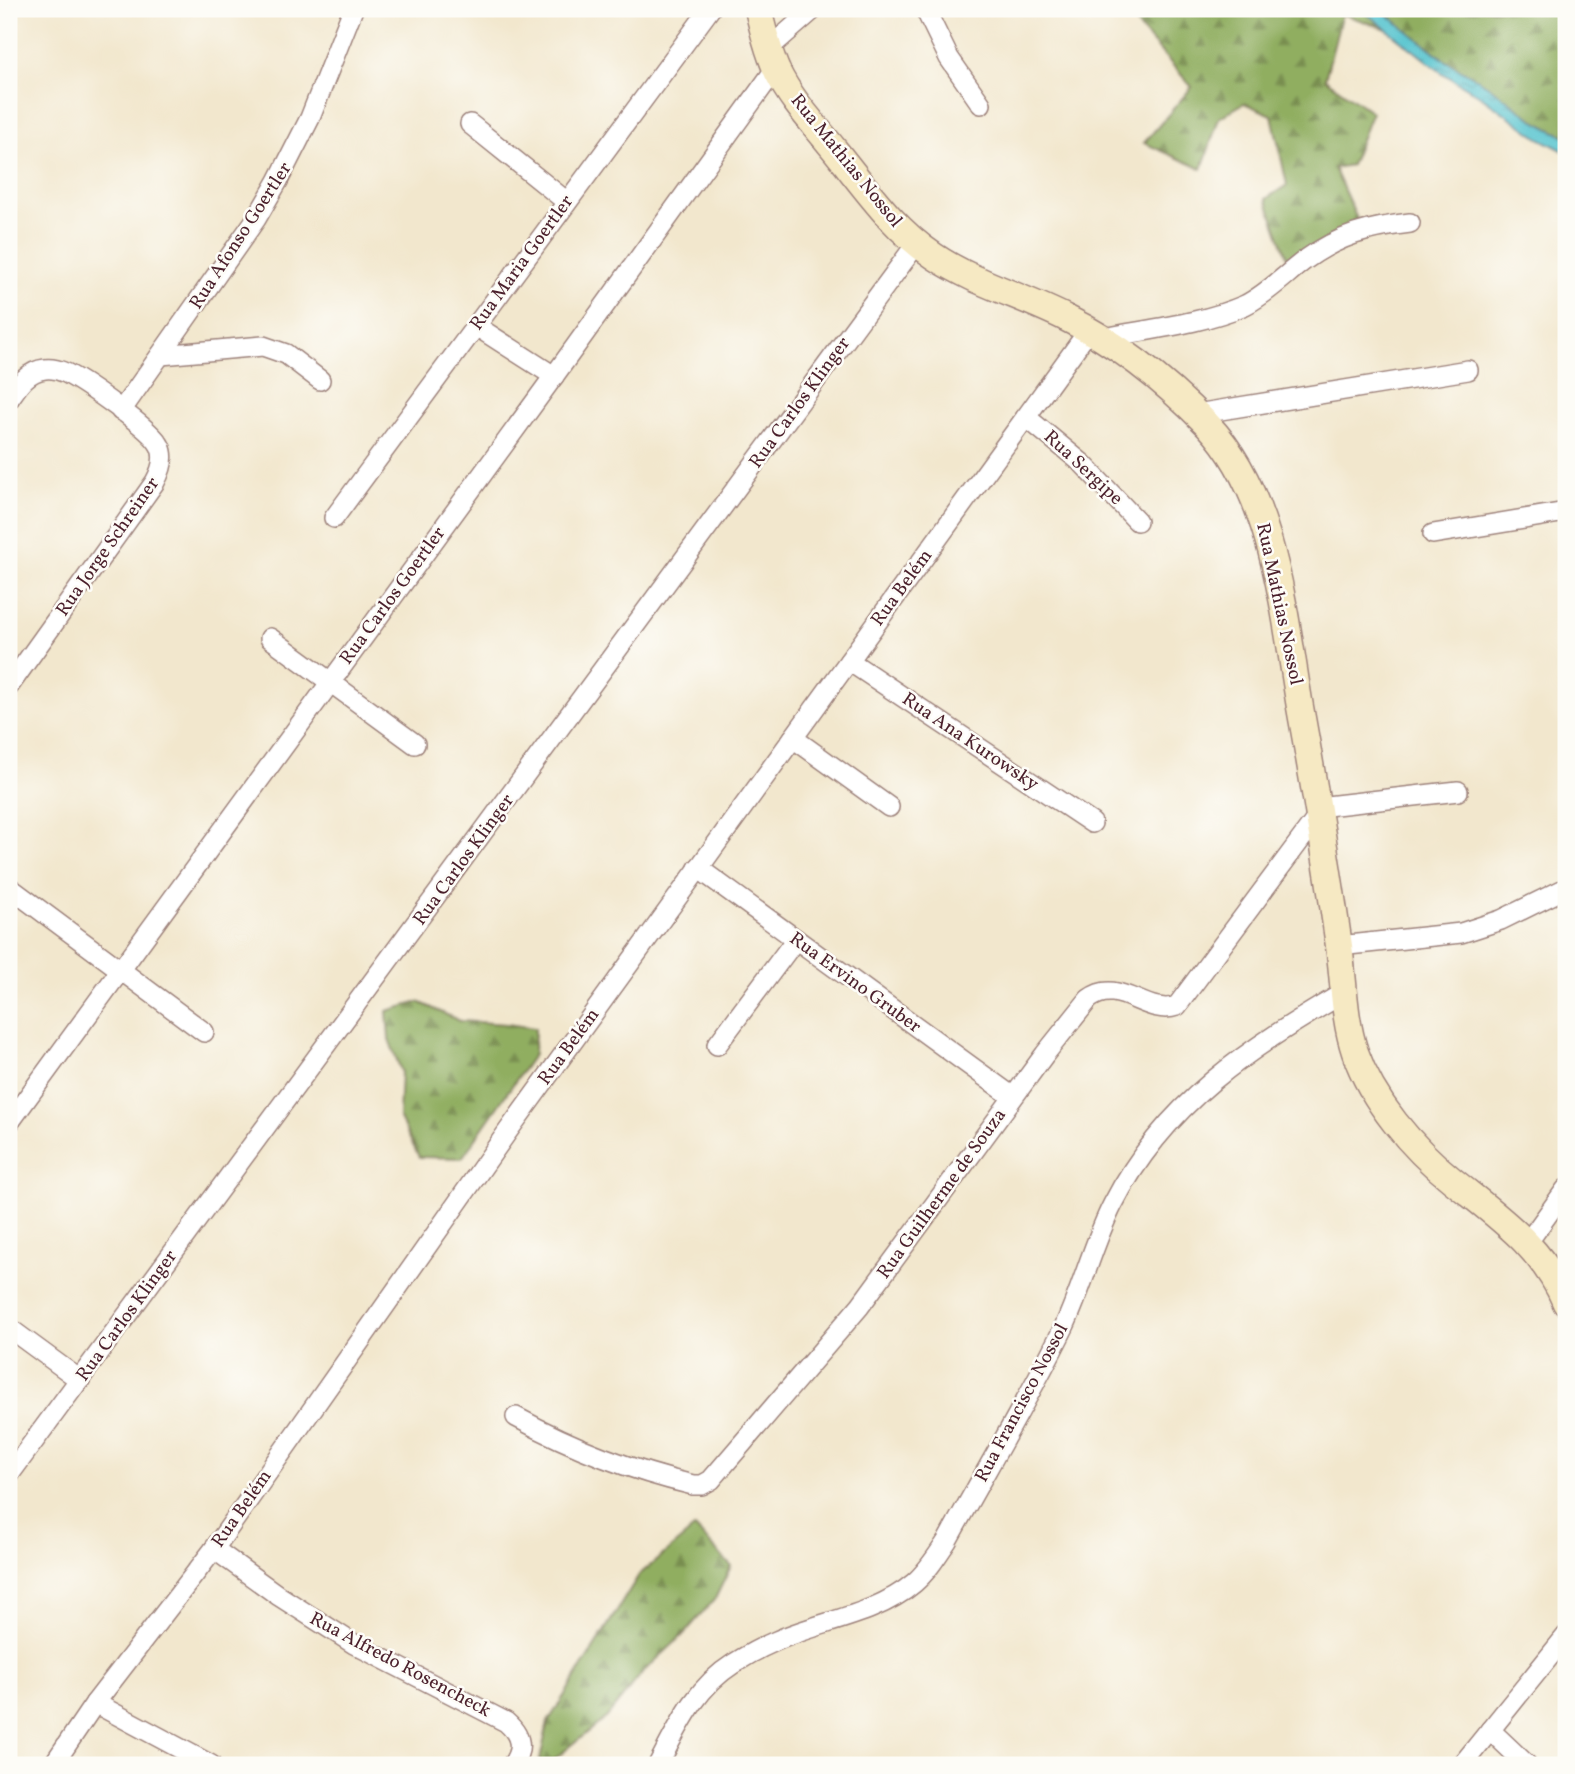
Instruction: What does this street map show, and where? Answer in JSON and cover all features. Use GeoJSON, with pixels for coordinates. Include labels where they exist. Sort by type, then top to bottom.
{"type":"FeatureCollection","features":[{"type":"Feature","properties":{"kind":"street","name":"Rua Afonso Goertler"},"geometry":{"type":"LineString","coordinates":[[121,411],[256,219],[294,153],[353,9]]}},
{"type":"Feature","properties":{"kind":"street","name":"Rua Maria Goertler"},"geometry":{"type":"LineString","coordinates":[[334,518],[710,9]]}},
{"type":"Feature","properties":{"kind":"street","name":"Rua Mathias Nossol"},"geometry":{"type":"LineString","coordinates":[[758,9],[772,58],[794,100],[896,226],[953,268],[1096,334],[1152,374],[1228,448],[1241,469],[1264,530],[1284,612],[1319,811],[1354,1049],[1370,1086],[1385,1108],[1426,1156],[1528,1242],[1559,1284],[1566,1303]]}},
{"type":"Feature","properties":{"kind":"street","name":"Rua Carlos Goertler"},"geometry":{"type":"LineString","coordinates":[[9,1123],[554,376],[772,58],[814,9]]}},
{"type":"Feature","properties":{"kind":"street"},"geometry":{"type":"LineString","coordinates":[[925,9],[949,58],[981,104]]}},
{"type":"Feature","properties":{"kind":"street"},"geometry":{"type":"LineString","coordinates":[[470,124],[567,202]]}},
{"type":"Feature","properties":{"kind":"street"},"geometry":{"type":"LineString","coordinates":[[1096,334],[1226,312],[1247,304],[1305,261],[1342,238],[1374,228],[1410,223]]}},
{"type":"Feature","properties":{"kind":"street","name":"Rua Carlos Klinger"},"geometry":{"type":"LineString","coordinates":[[9,1475],[917,243]]}},
{"type":"Feature","properties":{"kind":"street"},"geometry":{"type":"LineString","coordinates":[[476,326],[554,376]]}},
{"type":"Feature","properties":{"kind":"street","name":"Rua Belém"},"geometry":{"type":"LineString","coordinates":[[53,1765],[95,1703],[214,1549],[500,1142],[1026,417],[1096,334]]}},
{"type":"Feature","properties":{"kind":"street"},"geometry":{"type":"LineString","coordinates":[[161,355],[263,346],[286,354],[320,380]]}},
{"type":"Feature","properties":{"kind":"street","name":"Rua Jorge Schreiner"},"geometry":{"type":"LineString","coordinates":[[9,399],[30,374],[52,368],[75,379],[121,411],[153,436],[160,444],[163,454],[160,473],[9,687]]}},
{"type":"Feature","properties":{"kind":"street"},"geometry":{"type":"LineString","coordinates":[[1196,414],[1468,370]]}},
{"type":"Feature","properties":{"kind":"street","name":"Rua Sergipe"},"geometry":{"type":"LineString","coordinates":[[1026,417],[1083,464],[1137,521]]}},
{"type":"Feature","properties":{"kind":"street"},"geometry":{"type":"LineString","coordinates":[[1433,534],[1566,512]]}},
{"type":"Feature","properties":{"kind":"street"},"geometry":{"type":"LineString","coordinates":[[270,638],[415,744]]}},
{"type":"Feature","properties":{"kind":"street","name":"Rua Ana Kurowsky"},"geometry":{"type":"LineString","coordinates":[[849,661],[1092,823]]}},
{"type":"Feature","properties":{"kind":"street"},"geometry":{"type":"LineString","coordinates":[[793,737],[889,807]]}},
{"type":"Feature","properties":{"kind":"street"},"geometry":{"type":"LineString","coordinates":[[1319,811],[1458,792]]}},
{"type":"Feature","properties":{"kind":"street","name":"Rua Guilherme de Souza"},"geometry":{"type":"LineString","coordinates":[[516,1417],[558,1440],[600,1457],[693,1485],[702,1485],[711,1480],[860,1306],[1073,1019],[1096,994],[1115,992],[1157,1008],[1177,1006],[1319,811]]}},
{"type":"Feature","properties":{"kind":"street","name":"Rua Ervino Gruber"},"geometry":{"type":"LineString","coordinates":[[698,868],[1013,1097]]}},
{"type":"Feature","properties":{"kind":"street"},"geometry":{"type":"LineString","coordinates":[[9,887],[204,1032]]}},
{"type":"Feature","properties":{"kind":"street"},"geometry":{"type":"LineString","coordinates":[[1339,946],[1461,933],[1502,920],[1566,888]]}},
{"type":"Feature","properties":{"kind":"street"},"geometry":{"type":"LineString","coordinates":[[717,1045],[796,939]]}},
{"type":"Feature","properties":{"kind":"street","name":"Rua Francisco Nossol"},"geometry":{"type":"LineString","coordinates":[[658,1765],[691,1702],[731,1665],[777,1640],[844,1618],[895,1595],[913,1584],[926,1571],[947,1542],[1063,1329],[1084,1282],[1111,1207],[1140,1159],[1189,1102],[1230,1065],[1282,1029],[1345,992]]}},
{"type":"Feature","properties":{"kind":"street"},"geometry":{"type":"LineString","coordinates":[[1528,1242],[1566,1189]]}},
{"type":"Feature","properties":{"kind":"street"},"geometry":{"type":"LineString","coordinates":[[9,1328],[80,1380]]}},
{"type":"Feature","properties":{"kind":"street","name":"Rua Alfredo Rosencheck"},"geometry":{"type":"LineString","coordinates":[[214,1549],[279,1596],[354,1644],[506,1721],[517,1731],[520,1744],[518,1756],[512,1765]]}},
{"type":"Feature","properties":{"kind":"street"},"geometry":{"type":"LineString","coordinates":[[1462,1765],[1566,1636]]}},
{"type":"Feature","properties":{"kind":"street"},"geometry":{"type":"LineString","coordinates":[[95,1703],[211,1765]]}},
{"type":"Feature","properties":{"kind":"street"},"geometry":{"type":"LineString","coordinates":[[1490,1730],[1527,1765]]}},
{"type":"Feature","properties":{"kind":"green space"},"geometry":{"type":"Polygon","coordinates":[[[1123,9],[1361,9],[1387,29],[1342,14],[1325,79],[1372,112],[1351,165],[1334,168],[1362,230],[1292,271],[1266,199],[1287,185],[1272,115],[1244,103],[1219,118],[1202,169],[1144,143],[1192,87],[1123,9]]]}},
{"type":"Feature","properties":{"kind":"green space"},"geometry":{"type":"Polygon","coordinates":[[[1380,9],[1566,9],[1566,137],[1538,123],[1487,85],[1446,61],[1380,9]]]}},
{"type":"Feature","properties":{"kind":"green space"},"geometry":{"type":"Polygon","coordinates":[[[419,1002],[460,1021],[535,1028],[534,1054],[462,1158],[419,1157],[399,1117],[401,1071],[389,1039],[387,1011],[419,1002]]]}},
{"type":"Feature","properties":{"kind":"green space"},"geometry":{"type":"Polygon","coordinates":[[[695,1528],[731,1566],[715,1599],[682,1636],[643,1672],[607,1717],[547,1765],[539,1765],[548,1722],[639,1575],[695,1528]]]}},
{"type":"Feature","properties":{"kind":"water"},"geometry":{"type":"Polygon","coordinates":[[[1361,9],[1380,9],[1446,61],[1487,85],[1538,123],[1566,137],[1566,152],[1539,138],[1482,97],[1441,72],[1361,9]]]}}]}
